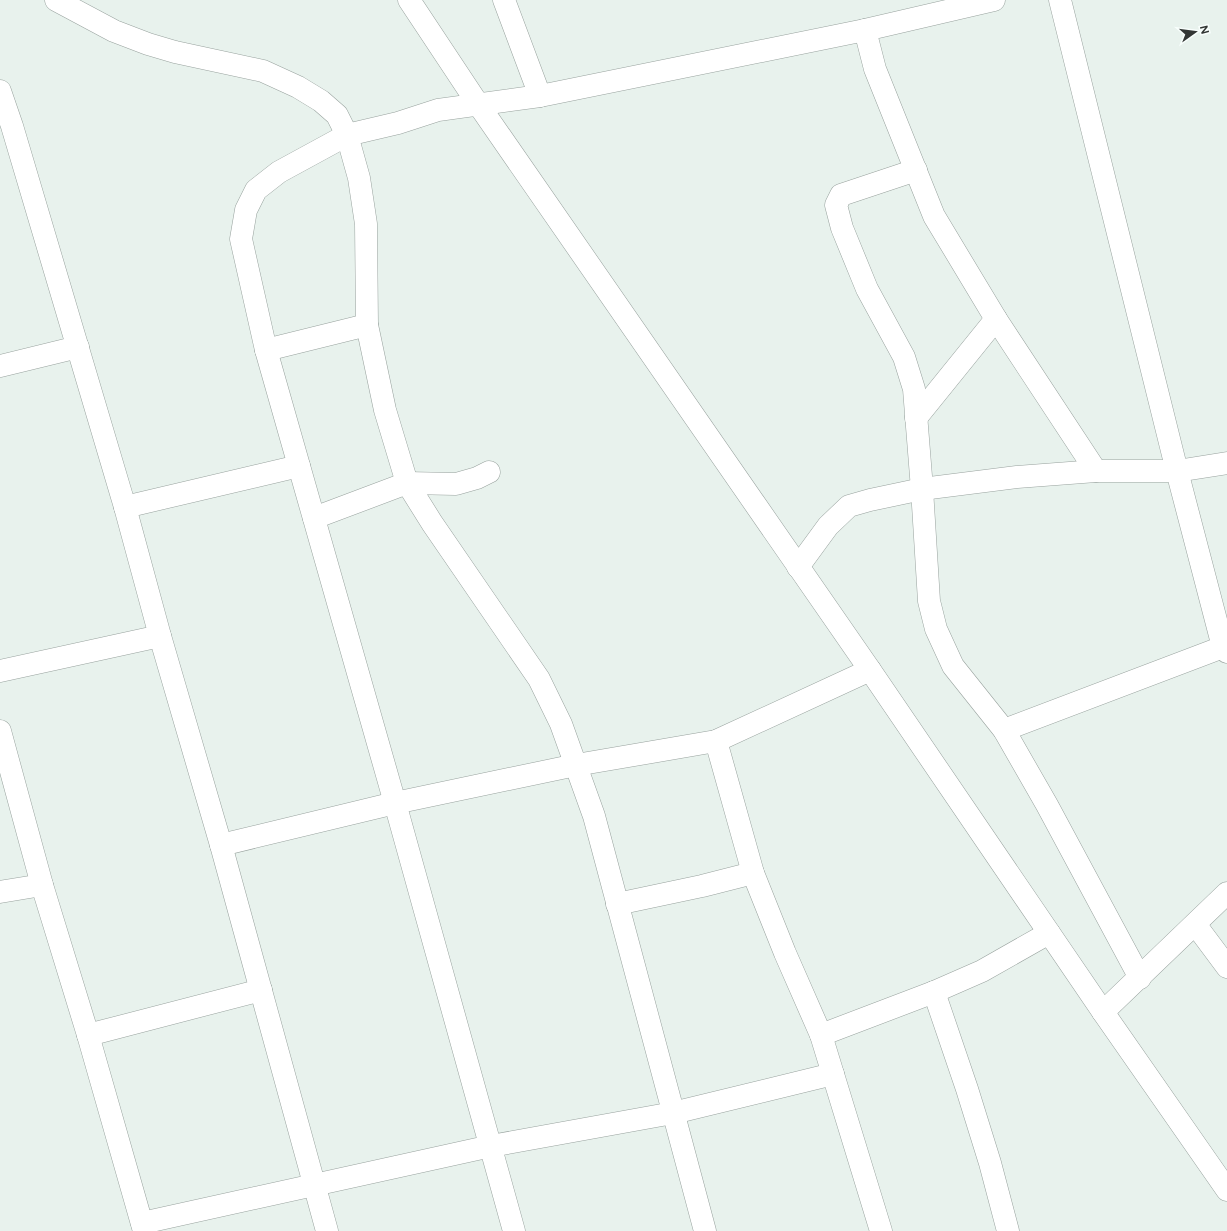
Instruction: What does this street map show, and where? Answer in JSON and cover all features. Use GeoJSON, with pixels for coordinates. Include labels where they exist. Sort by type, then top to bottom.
{"type":"FeatureCollection","features":[{"type":"Feature","properties":{"kind":"main road"},"geometry":{"type":"LineString","coordinates":[[56,0],[114,31],[148,44],[175,52],[263,70],[298,87],[321,101],[337,116],[347,134],[359,178],[366,224],[367,325],[385,410],[407,483],[432,523],[539,679],[561,724],[594,816],[706,1231]]}},
{"type":"Feature","properties":{"kind":"main road"},"geometry":{"type":"LineString","coordinates":[[409,0],[478,104],[870,670],[1103,1012],[1227,1190]]}},
{"type":"Feature","properties":{"kind":"main road"},"geometry":{"type":"LineString","coordinates":[[504,0],[540,96]]}},
{"type":"Feature","properties":{"kind":"main road"},"geometry":{"type":"LineString","coordinates":[[514,1231],[395,803],[266,350],[241,239],[246,210],[256,190],[274,176],[347,134],[398,123],[438,110],[540,96],[865,30],[993,0]]}},
{"type":"Feature","properties":{"kind":"main road"},"geometry":{"type":"LineString","coordinates":[[1004,730],[1225,650],[1177,471],[1060,0]]}},
{"type":"Feature","properties":{"kind":"main road"},"geometry":{"type":"LineString","coordinates":[[865,30],[875,69],[934,216],[996,319],[1096,471]]}},
{"type":"Feature","properties":{"kind":"main road"},"geometry":{"type":"LineString","coordinates":[[0,91],[12,126],[125,507],[160,636],[221,845],[327,1231]]}},
{"type":"Feature","properties":{"kind":"main road"},"geometry":{"type":"LineString","coordinates":[[916,170],[841,195],[836,205],[842,228],[867,289],[904,357],[914,389],[929,601],[936,630],[953,666],[1004,730],[1047,805],[1140,978]]}},
{"type":"Feature","properties":{"kind":"main road"},"geometry":{"type":"LineString","coordinates":[[916,418],[996,319]]}},
{"type":"Feature","properties":{"kind":"main road"},"geometry":{"type":"LineString","coordinates":[[266,350],[367,325]]}},
{"type":"Feature","properties":{"kind":"main road"},"geometry":{"type":"LineString","coordinates":[[0,366],[78,347]]}},
{"type":"Feature","properties":{"kind":"main road"},"geometry":{"type":"LineString","coordinates":[[798,567],[828,526],[849,506],[870,500],[922,489],[1017,477],[1096,471],[1177,471],[1227,464]]}},
{"type":"Feature","properties":{"kind":"main road"},"geometry":{"type":"LineString","coordinates":[[125,507],[299,466]]}},
{"type":"Feature","properties":{"kind":"main road"},"geometry":{"type":"LineString","coordinates":[[314,518],[407,483],[456,484],[477,478],[489,472]]}},
{"type":"Feature","properties":{"kind":"main road"},"geometry":{"type":"LineString","coordinates":[[0,671],[160,636]]}},
{"type":"Feature","properties":{"kind":"main road"},"geometry":{"type":"LineString","coordinates":[[221,845],[395,803],[576,765],[716,741],[870,670]]}},
{"type":"Feature","properties":{"kind":"main road"},"geometry":{"type":"LineString","coordinates":[[0,731],[42,885],[88,1035],[143,1227],[491,1146],[673,1112],[771,1090],[833,1074]]}},
{"type":"Feature","properties":{"kind":"main road"},"geometry":{"type":"LineString","coordinates":[[716,741],[753,874],[785,953],[821,1035],[880,1231]]}},
{"type":"Feature","properties":{"kind":"main road"},"geometry":{"type":"LineString","coordinates":[[617,904],[753,874]]}},
{"type":"Feature","properties":{"kind":"main road"},"geometry":{"type":"LineString","coordinates":[[0,892],[42,885]]}},
{"type":"Feature","properties":{"kind":"main road"},"geometry":{"type":"LineString","coordinates":[[1103,1012],[1227,893]]}},
{"type":"Feature","properties":{"kind":"main road"},"geometry":{"type":"LineString","coordinates":[[1195,924],[1227,967]]}},
{"type":"Feature","properties":{"kind":"main road"},"geometry":{"type":"LineString","coordinates":[[821,1035],[934,992],[982,971],[1049,933]]}},
{"type":"Feature","properties":{"kind":"main road"},"geometry":{"type":"LineString","coordinates":[[88,1035],[260,990]]}},
{"type":"Feature","properties":{"kind":"main road"},"geometry":{"type":"LineString","coordinates":[[934,992],[990,1163],[1008,1231]]}}]}
